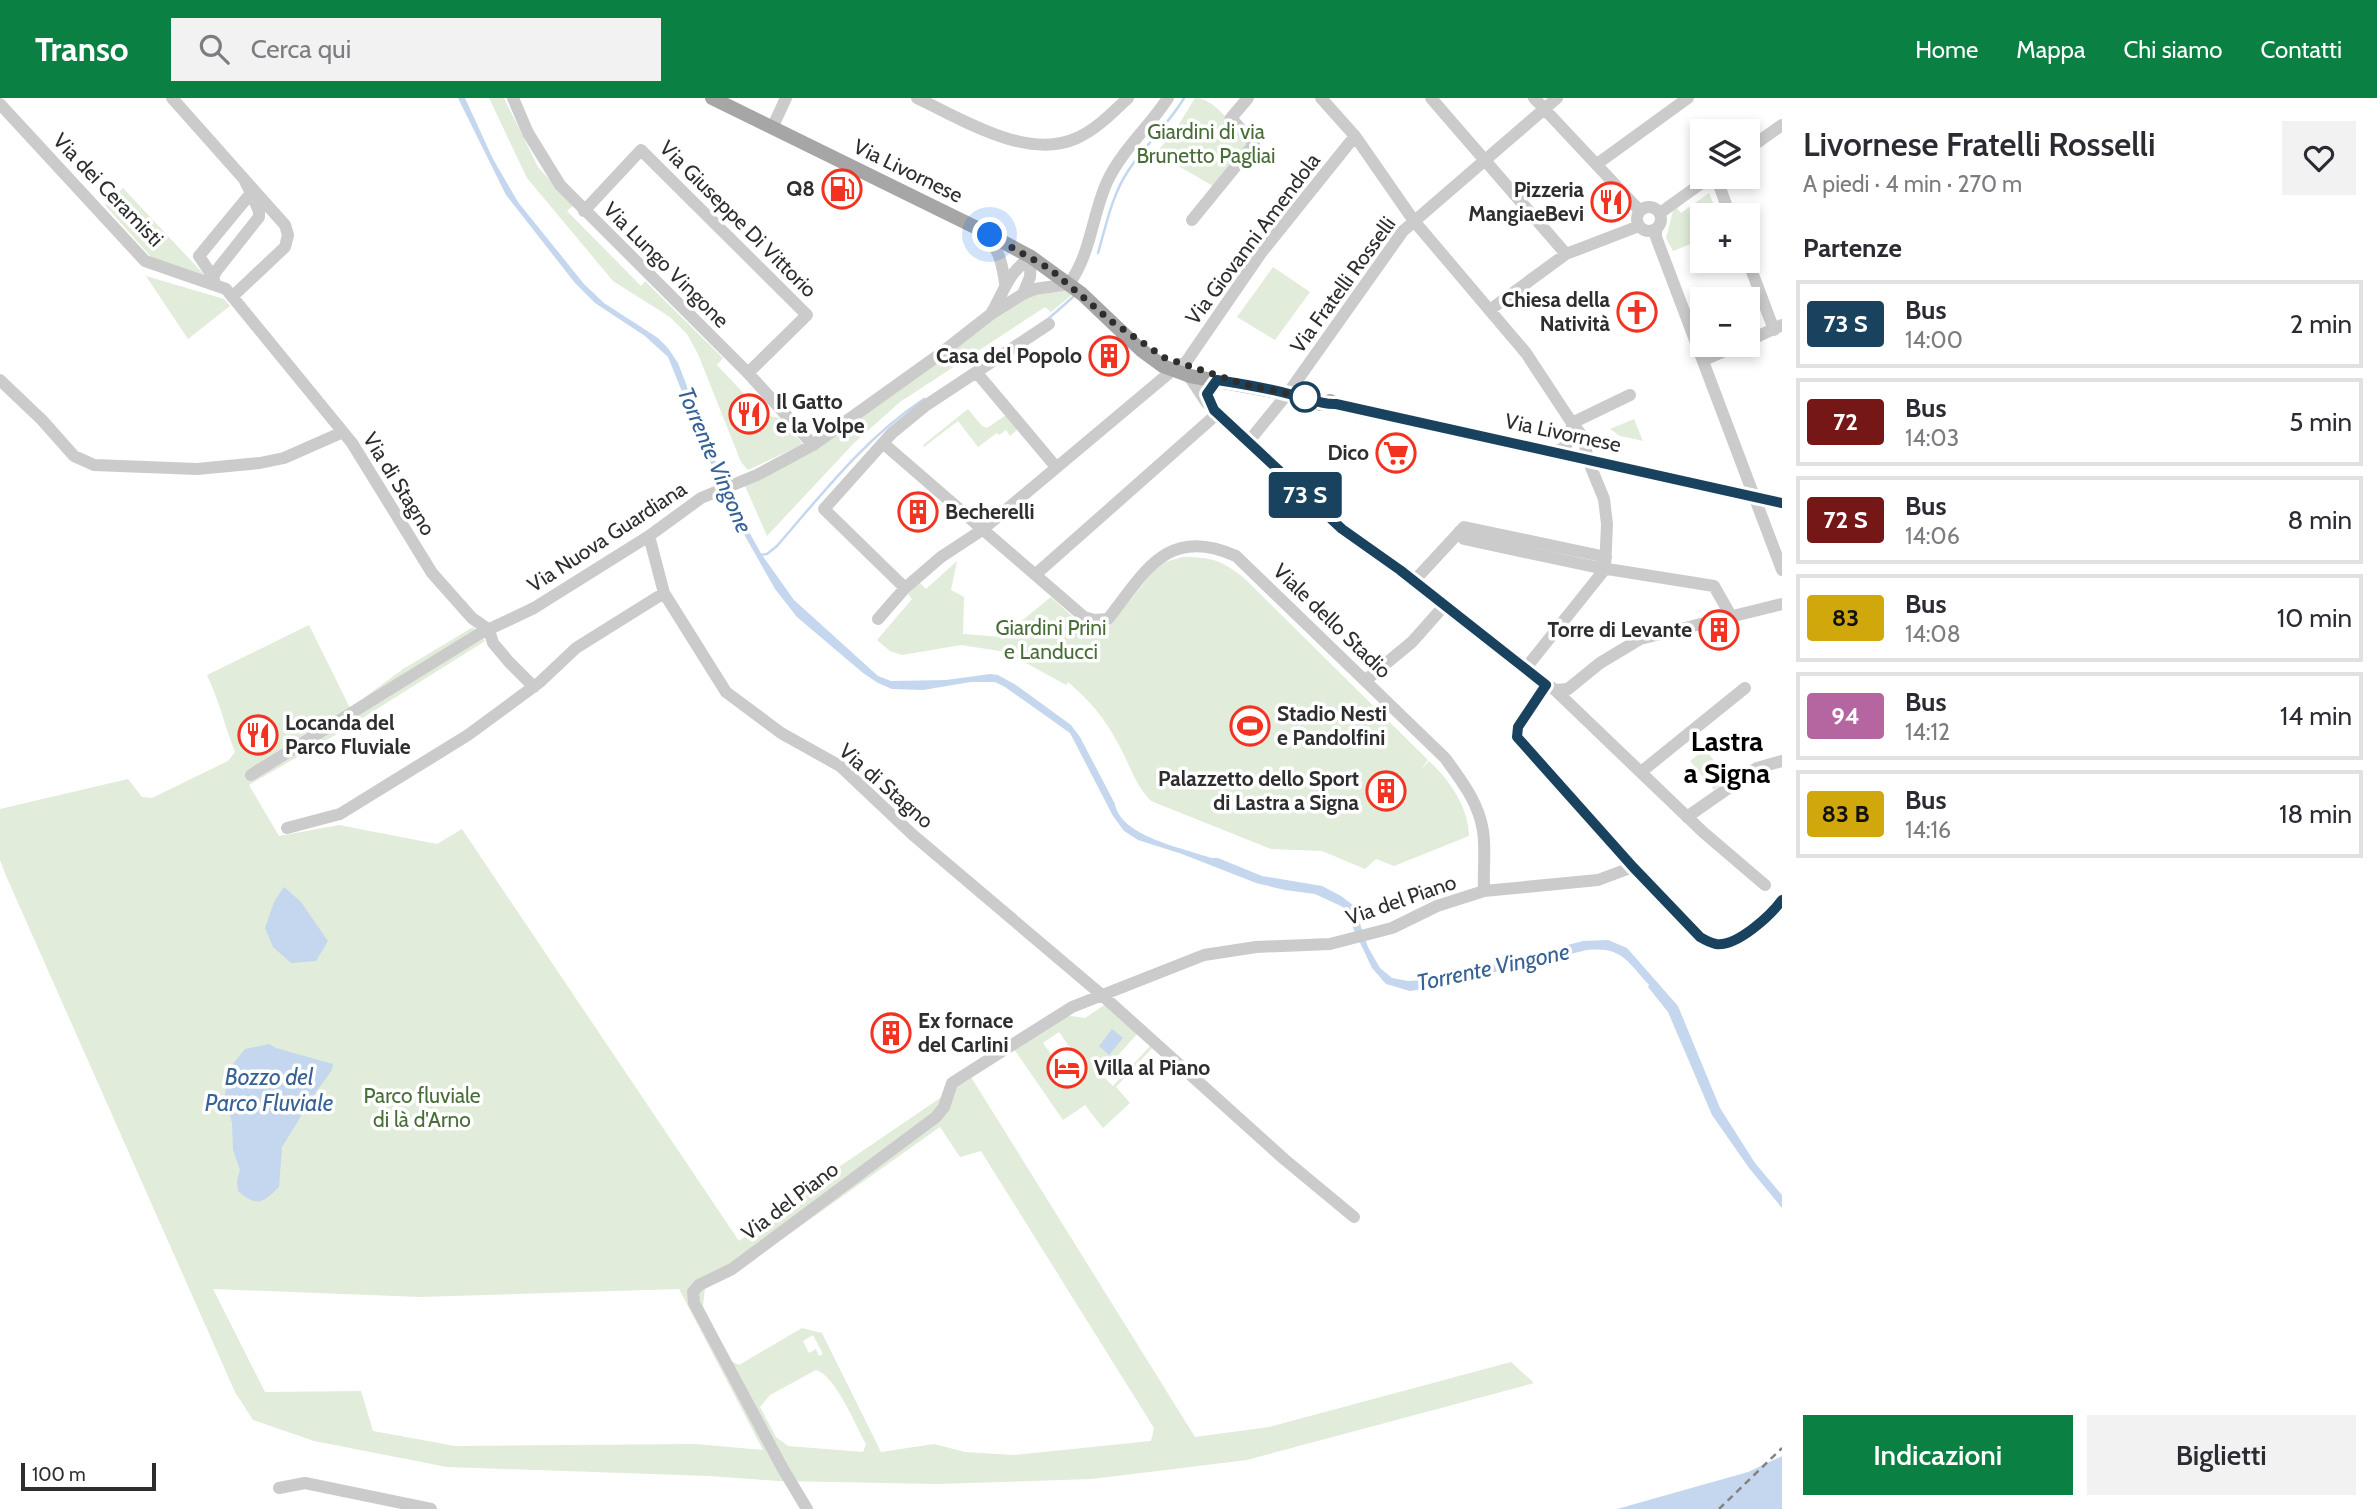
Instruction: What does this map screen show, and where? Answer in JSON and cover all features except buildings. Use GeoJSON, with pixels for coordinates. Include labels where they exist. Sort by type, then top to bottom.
{"type":"FeatureCollection","features":[{"type":"Feature","properties":{"kind":"main road","name":"Via Livornese"},"geometry":{"type":"LineString","coordinates":[[712,98],[1031,257],[1069,284],[1154,360],[1243,384],[1289,391],[1305,397],[1325,399],[1336,404],[1782,503]]}},
{"type":"Feature","properties":{"kind":"street"},"geometry":{"type":"LineString","coordinates":[[172,98],[285,225],[288,235],[285,247],[232,297]]}},
{"type":"Feature","properties":{"kind":"street","name":"Via Lungo Vingone"},"geometry":{"type":"LineString","coordinates":[[513,98],[528,133],[560,185],[748,373],[813,445]]}},
{"type":"Feature","properties":{"kind":"street"},"geometry":{"type":"LineString","coordinates":[[772,128],[786,98]]}},
{"type":"Feature","properties":{"kind":"street"},"geometry":{"type":"LineString","coordinates":[[923,99],[998,136],[1026,144],[1052,145],[1076,139],[1098,125],[1128,98]]}},
{"type":"Feature","properties":{"kind":"street"},"geometry":{"type":"LineString","coordinates":[[1069,284],[1082,262],[1107,181],[1168,98]]}},
{"type":"Feature","properties":{"kind":"street"},"geometry":{"type":"LineString","coordinates":[[1192,220],[1254,144],[1231,118],[1248,98]]}},
{"type":"Feature","properties":{"kind":"street"},"geometry":{"type":"LineString","coordinates":[[1321,98],[1355,136],[1414,221],[1526,353],[1572,423],[1604,464]]}},
{"type":"Feature","properties":{"kind":"street"},"geometry":{"type":"LineString","coordinates":[[1331,108],[1342,98]]}},
{"type":"Feature","properties":{"kind":"street"},"geometry":{"type":"LineString","coordinates":[[1431,98],[1566,254]]}},
{"type":"Feature","properties":{"kind":"street"},"geometry":{"type":"LineString","coordinates":[[1534,98],[1640,211]]}},
{"type":"Feature","properties":{"kind":"street","name":"Via Fratelli Rosselli"},"geometry":{"type":"LineString","coordinates":[[1249,441],[1289,391],[1403,231],[1557,98]]}},
{"type":"Feature","properties":{"kind":"street"},"geometry":{"type":"LineString","coordinates":[[1597,164],[1688,98]]}},
{"type":"Feature","properties":{"kind":"street","name":"Via dei Ceramisti"},"geometry":{"type":"LineString","coordinates":[[0,104],[145,261],[214,281],[226,289],[343,432]]}},
{"type":"Feature","properties":{"kind":"street"},"geometry":{"type":"LineString","coordinates":[[1760,141],[1782,125]]}},
{"type":"Feature","properties":{"kind":"street","name":"Via Giovanni Amendola"},"geometry":{"type":"LineString","coordinates":[[878,619],[905,588],[941,557],[982,530],[1180,368],[1261,253],[1355,136]]}},
{"type":"Feature","properties":{"kind":"street","name":"Via Giuseppe Di Vittorio"},"geometry":{"type":"LineString","coordinates":[[584,211],[641,150],[807,315],[748,373]]}},
{"type":"Feature","properties":{"kind":"street"},"geometry":{"type":"LineString","coordinates":[[244,177],[259,211],[259,217],[214,281],[199,256],[251,193]]}},
{"type":"Feature","properties":{"kind":"street"},"geometry":{"type":"LineString","coordinates":[[1660,213],[1693,189]]}},
{"type":"Feature","properties":{"kind":"street"},"geometry":{"type":"LineString","coordinates":[[1656,230],[1645,231],[1639,226],[1637,219],[1640,211],[1650,207],[1660,213],[1662,220],[1656,230],[1656,237],[1782,570]]}},
{"type":"Feature","properties":{"kind":"street"},"geometry":{"type":"LineString","coordinates":[[1491,309],[1566,254],[1639,226]]}},
{"type":"Feature","properties":{"kind":"street"},"geometry":{"type":"LineString","coordinates":[[977,228],[994,244],[1003,267],[1005,283]]}},
{"type":"Feature","properties":{"kind":"street"},"geometry":{"type":"LineString","coordinates":[[1023,294],[1030,277],[1031,257]]}},
{"type":"Feature","properties":{"kind":"street","name":"Via Nuova Guardiana"},"geometry":{"type":"LineString","coordinates":[[991,314],[1005,283],[1014,271],[1031,257]]}},
{"type":"Feature","properties":{"kind":"street"},"geometry":{"type":"LineString","coordinates":[[1753,273],[1778,328],[1760,336]]}},
{"type":"Feature","properties":{"kind":"street","name":"Via Nuova Guardiana"},"geometry":{"type":"LineString","coordinates":[[251,775],[479,634],[534,608],[649,536],[701,498],[757,475],[813,445],[991,314],[1023,294],[1035,289],[1069,284]]}},
{"type":"Feature","properties":{"kind":"street"},"geometry":{"type":"LineString","coordinates":[[905,588],[824,509],[892,433],[925,406],[1049,324]]}},
{"type":"Feature","properties":{"kind":"street"},"geometry":{"type":"LineString","coordinates":[[1704,360],[1711,357]]}},
{"type":"Feature","properties":{"kind":"street"},"geometry":{"type":"LineString","coordinates":[[1180,368],[1191,379],[1201,397],[1342,529],[1414,581],[1525,669],[1557,688],[1687,817],[1782,900],[1761,923]]}},
{"type":"Feature","properties":{"kind":"street"},"geometry":{"type":"LineString","coordinates":[[977,373],[1056,467]]}},
{"type":"Feature","properties":{"kind":"street"},"geometry":{"type":"LineString","coordinates":[[1208,376],[1207,394],[1216,411]]}},
{"type":"Feature","properties":{"kind":"street","name":"Via di Stagno"},"geometry":{"type":"LineString","coordinates":[[0,380],[74,456],[94,465],[197,469],[260,463],[284,458],[343,432],[432,573],[471,618],[489,630],[493,643],[534,687]]}},
{"type":"Feature","properties":{"kind":"street"},"geometry":{"type":"LineString","coordinates":[[1572,423],[1630,396]]}},
{"type":"Feature","properties":{"kind":"street"},"geometry":{"type":"LineString","coordinates":[[884,444],[1036,574],[1216,411]]}},
{"type":"Feature","properties":{"kind":"street"},"geometry":{"type":"LineString","coordinates":[[1553,452],[1568,444],[1572,423]]}},
{"type":"Feature","properties":{"kind":"street"},"geometry":{"type":"LineString","coordinates":[[1525,669],[1605,563],[1607,524],[1604,499],[1588,460],[1583,437]]}},
{"type":"Feature","properties":{"kind":"street"},"geometry":{"type":"LineString","coordinates":[[1414,581],[1461,529],[1714,586],[1731,616]]}},
{"type":"Feature","properties":{"kind":"street","name":"Via di Stagno"},"geometry":{"type":"LineString","coordinates":[[649,536],[664,593],[726,692],[781,733],[840,766],[913,835],[1103,996]]}},
{"type":"Feature","properties":{"kind":"street","name":"Viale dello Stadio"},"geometry":{"type":"LineString","coordinates":[[1036,574],[1084,617],[1094,620],[1108,618],[1153,562],[1165,553],[1182,548],[1220,549],[1236,556],[1445,758],[1464,784],[1479,813],[1483,832],[1484,891]]}},
{"type":"Feature","properties":{"kind":"street"},"geometry":{"type":"LineString","coordinates":[[287,828],[340,814],[468,735],[534,687],[576,648],[664,593]]}},
{"type":"Feature","properties":{"kind":"street"},"geometry":{"type":"LineString","coordinates":[[1782,604],[1640,639],[1557,688],[1518,727],[1517,737],[1633,867],[1700,937],[1714,944],[1729,942],[1761,923],[1782,916]]}},
{"type":"Feature","properties":{"kind":"street"},"geometry":{"type":"LineString","coordinates":[[1366,680],[1412,642],[1444,606]]}},
{"type":"Feature","properties":{"kind":"street"},"geometry":{"type":"LineString","coordinates":[[1641,772],[1745,688]]}},
{"type":"Feature","properties":{"kind":"street"},"geometry":{"type":"LineString","coordinates":[[1687,817],[1757,768],[1782,761]]}},
{"type":"Feature","properties":{"kind":"street","name":"Via del Piano"},"geometry":{"type":"LineString","coordinates":[[807,1509],[694,1303],[693,1292],[699,1285],[732,1269],[936,1117],[944,1107],[952,1083],[1072,1007],[1204,955],[1256,947],[1339,942],[1392,928],[1437,906],[1484,891],[1598,880],[1633,867]]}},
{"type":"Feature","properties":{"kind":"street"},"geometry":{"type":"LineString","coordinates":[[1103,996],[1284,1159],[1354,1217]]}},
{"type":"Feature","properties":{"kind":"street"},"geometry":{"type":"LineString","coordinates":[[279,1488],[305,1483],[431,1509]]}},
{"type":"Feature","properties":{"kind":"green space"},"geometry":{"type":"Polygon","coordinates":[[[489,98],[504,98],[538,167],[573,206],[567,211],[641,286],[645,281],[723,358],[717,365],[764,415],[780,418],[803,444],[748,470],[741,462],[698,354],[687,334],[670,317],[613,281],[527,178],[489,98]]]}},
{"type":"Feature","properties":{"kind":"green space","name":"Giardini di via Brunetto Pagliai"},"geometry":{"type":"Polygon","coordinates":[[[1195,98],[1210,103],[1246,140],[1245,147],[1213,186],[1156,153],[1176,129],[1195,98]]]}},
{"type":"Feature","properties":{"kind":"green space"},"geometry":{"type":"Polygon","coordinates":[[[123,188],[212,283],[157,264],[105,205],[123,188]]]}},
{"type":"Feature","properties":{"kind":"green space"},"geometry":{"type":"Polygon","coordinates":[[[1709,193],[1713,203],[1695,203],[1709,193]]]}},
{"type":"Feature","properties":{"kind":"green space"},"geometry":{"type":"Polygon","coordinates":[[[1690,207],[1690,244],[1673,251],[1666,238],[1673,211],[1677,208],[1681,213],[1690,207]]]}},
{"type":"Feature","properties":{"kind":"green space"},"geometry":{"type":"Polygon","coordinates":[[[1273,267],[1310,292],[1275,340],[1237,317],[1273,267]]]}},
{"type":"Feature","properties":{"kind":"green space"},"geometry":{"type":"Polygon","coordinates":[[[146,276],[224,299],[230,306],[188,339],[146,276]]]}},
{"type":"Feature","properties":{"kind":"green space"},"geometry":{"type":"Polygon","coordinates":[[[1069,290],[1074,293],[1051,312],[1045,307],[900,402],[854,443],[767,536],[745,486],[1020,297],[1069,290]]]}},
{"type":"Feature","properties":{"kind":"green space"},"geometry":{"type":"Polygon","coordinates":[[[968,409],[982,426],[987,428],[1006,415],[1017,430],[1010,436],[1006,430],[999,435],[997,433],[978,447],[958,421],[924,447],[923,445],[968,409]]]}},
{"type":"Feature","properties":{"kind":"green space"},"geometry":{"type":"Polygon","coordinates":[[[1634,419],[1643,441],[1620,436],[1610,429],[1634,419]]]}},
{"type":"Feature","properties":{"kind":"green space","name":"Stadio Nesti e Pandolfini"},"geometry":{"type":"Polygon","coordinates":[[[1183,557],[1216,561],[1244,578],[1428,760],[1420,771],[1429,761],[1444,776],[1462,805],[1469,836],[1394,866],[1376,859],[1365,869],[1322,851],[1271,849],[1151,801],[1137,782],[1102,718],[1068,682],[1066,685],[1006,652],[961,645],[902,655],[890,651],[877,640],[912,599],[908,594],[919,582],[926,589],[957,561],[951,590],[964,597],[963,634],[1002,637],[1051,597],[1085,628],[1107,629],[1156,568],[1165,562],[1183,557]]]}},
{"type":"Feature","properties":{"kind":"green space","name":"Parco fluviale di là d'Arno"},"geometry":{"type":"Polygon","coordinates":[[[309,625],[350,708],[403,669],[473,627],[485,641],[337,734],[249,785],[279,836],[339,825],[437,844],[462,829],[739,1241],[808,1188],[971,1077],[1195,1437],[1269,1427],[1511,1362],[1534,1383],[1247,1460],[1092,1479],[937,1484],[779,1481],[447,1467],[314,1441],[253,1420],[235,1392],[0,860],[0,809],[128,779],[142,797],[152,798],[228,761],[235,752],[207,675],[309,625]],[[940,1127],[736,1272],[705,1288],[703,1306],[731,1361],[739,1365],[802,1328],[822,1333],[881,1452],[934,1444],[965,1452],[1014,1455],[1151,1441],[1154,1428],[981,1151],[960,1157],[940,1127]],[[213,1289],[265,1392],[361,1391],[373,1431],[455,1446],[696,1444],[763,1450],[679,1289],[420,1297],[213,1289]],[[813,1335],[803,1341],[809,1353],[816,1349],[819,1356],[823,1354],[813,1335]],[[816,1370],[770,1395],[760,1407],[776,1437],[788,1446],[863,1452],[866,1444],[838,1391],[823,1374],[816,1370]]]}},
{"type":"Feature","properties":{"kind":"green space"},"geometry":{"type":"Polygon","coordinates":[[[1705,749],[1729,780],[1714,790],[1690,761],[1705,749]]]}},
{"type":"Feature","properties":{"kind":"green space","name":"Villa al Piano"},"geometry":{"type":"Polygon","coordinates":[[[1109,1002],[1155,1045],[1116,1087],[1130,1103],[1103,1128],[1085,1105],[1063,1120],[1014,1049],[1065,1015],[1085,1018],[1109,1002]],[[1059,1032],[1043,1043],[1055,1060],[1071,1049],[1059,1032]],[[1138,1033],[1101,1074],[1113,1086],[1151,1045],[1138,1033]]]}},
{"type":"Feature","properties":{"kind":"water","name":"Torrente Vingone"},"geometry":{"type":"Polygon","coordinates":[[[458,98],[465,98],[493,159],[518,202],[584,284],[604,303],[658,338],[668,348],[678,363],[730,498],[762,555],[794,600],[878,676],[891,681],[946,680],[990,674],[998,675],[1016,685],[1071,725],[1080,737],[1120,815],[1129,825],[1155,840],[1218,858],[1262,876],[1322,886],[1341,896],[1354,906],[1368,947],[1380,968],[1392,978],[1408,981],[1438,979],[1583,941],[1608,940],[1627,948],[1678,1006],[1720,1108],[1755,1163],[1782,1195],[1782,1208],[1749,1168],[1712,1115],[1668,1012],[1635,969],[1616,953],[1587,950],[1410,991],[1386,984],[1372,968],[1343,907],[1315,894],[1256,883],[1138,840],[1124,831],[1113,816],[1070,733],[1005,687],[995,682],[971,682],[923,690],[892,689],[863,673],[797,617],[775,589],[728,506],[668,357],[645,336],[595,303],[575,283],[506,195],[458,98]]]}},
{"type":"Feature","properties":{"kind":"water"},"geometry":{"type":"Polygon","coordinates":[[[284,887],[301,902],[328,941],[316,961],[291,963],[273,947],[265,928],[274,902],[284,887]]]}},
{"type":"Feature","properties":{"kind":"water"},"geometry":{"type":"Polygon","coordinates":[[[1112,1029],[1123,1038],[1109,1055],[1099,1046],[1112,1029]]]}},
{"type":"Feature","properties":{"kind":"water","name":"Bozzo del Parco Fluviale"},"geometry":{"type":"Polygon","coordinates":[[[269,1044],[333,1064],[332,1070],[282,1147],[279,1187],[264,1200],[255,1201],[238,1191],[240,1170],[233,1150],[232,1123],[225,1096],[228,1070],[245,1049],[269,1044]]]}},
{"type":"Feature","properties":{"kind":"water"},"geometry":{"type":"Polygon","coordinates":[[[1782,1456],[1782,1509],[1617,1509],[1748,1472],[1782,1456]]]}},
{"type":"Feature","properties":{"kind":"waterway"},"geometry":{"type":"LineString","coordinates":[[1098,253],[1122,180],[1184,98]]}},
{"type":"Feature","properties":{"kind":"waterway"},"geometry":{"type":"LineString","coordinates":[[1047,320],[1073,297]]}},
{"type":"Feature","properties":{"kind":"waterway"},"geometry":{"type":"LineString","coordinates":[[760,555],[767,554],[777,546],[863,449],[924,399]]}},
{"type":"Feature","properties":{"kind":"railway"},"geometry":{"type":"LineString","coordinates":[[1719,1509],[1782,1448]]}},
{"type":"Feature","properties":{"kind":"bus line"},"geometry":{"type":"LineString","coordinates":[[1782,503],[1336,404],[1318,404],[1305,397],[1243,384],[1217,380],[1207,394],[1214,410],[1342,529],[1400,570],[1546,685],[1518,727],[1517,737],[1633,867],[1700,937],[1714,944],[1729,942],[1761,923],[1782,900]]}},
{"type":"Feature","properties":{"kind":"place","name":"Q8"},"geometry":{"type":"Point","coordinates":[842,189]}},
{"type":"Feature","properties":{"kind":"place","name":"Pizzeria MangiaeBevi"},"geometry":{"type":"Point","coordinates":[1611,202]}},
{"type":"Feature","properties":{"kind":"place","name":"Chiesa della Natività"},"geometry":{"type":"Point","coordinates":[1637,312]}},
{"type":"Feature","properties":{"kind":"place","name":"Casa del Popolo"},"geometry":{"type":"Point","coordinates":[1109,356]}},
{"type":"Feature","properties":{"kind":"place","name":"Il Gatto e la Volpe"},"geometry":{"type":"Point","coordinates":[749,414]}},
{"type":"Feature","properties":{"kind":"place","name":"Dico"},"geometry":{"type":"Point","coordinates":[1396,453]}},
{"type":"Feature","properties":{"kind":"place","name":"Becherelli"},"geometry":{"type":"Point","coordinates":[918,512]}},
{"type":"Feature","properties":{"kind":"place","name":"Torre di Levante"},"geometry":{"type":"Point","coordinates":[1719,630]}},
{"type":"Feature","properties":{"kind":"place","name":"Stadio Nesti e Pandolfini"},"geometry":{"type":"Point","coordinates":[1250,726]}},
{"type":"Feature","properties":{"kind":"place","name":"Locanda del Parco Fluviale"},"geometry":{"type":"Point","coordinates":[258,735]}},
{"type":"Feature","properties":{"kind":"place","name":"Palazzetto dello Sport di Lastra a Signa"},"geometry":{"type":"Point","coordinates":[1386,791]}},
{"type":"Feature","properties":{"kind":"place","name":"Ex fornace del Carlini"},"geometry":{"type":"Point","coordinates":[891,1033]}},
{"type":"Feature","properties":{"kind":"place","name":"Villa al Piano"},"geometry":{"type":"Point","coordinates":[1067,1068]}},
{"type":"Feature","properties":{"kind":"district","name":"Lastra a Signa"},"geometry":{"type":"Point","coordinates":[1727,757]}},
{"type":"Feature","properties":{"kind":"route"},"geometry":{"type":"LineString","coordinates":[[990,235],[1050,269],[1111,321],[1165,358],[1243,384],[1305,397]]}},
{"type":"Feature","properties":{"kind":"park label","name":"Giardini Prini e Landucci"},"geometry":{"type":"Point","coordinates":[1051,640]}}]}
